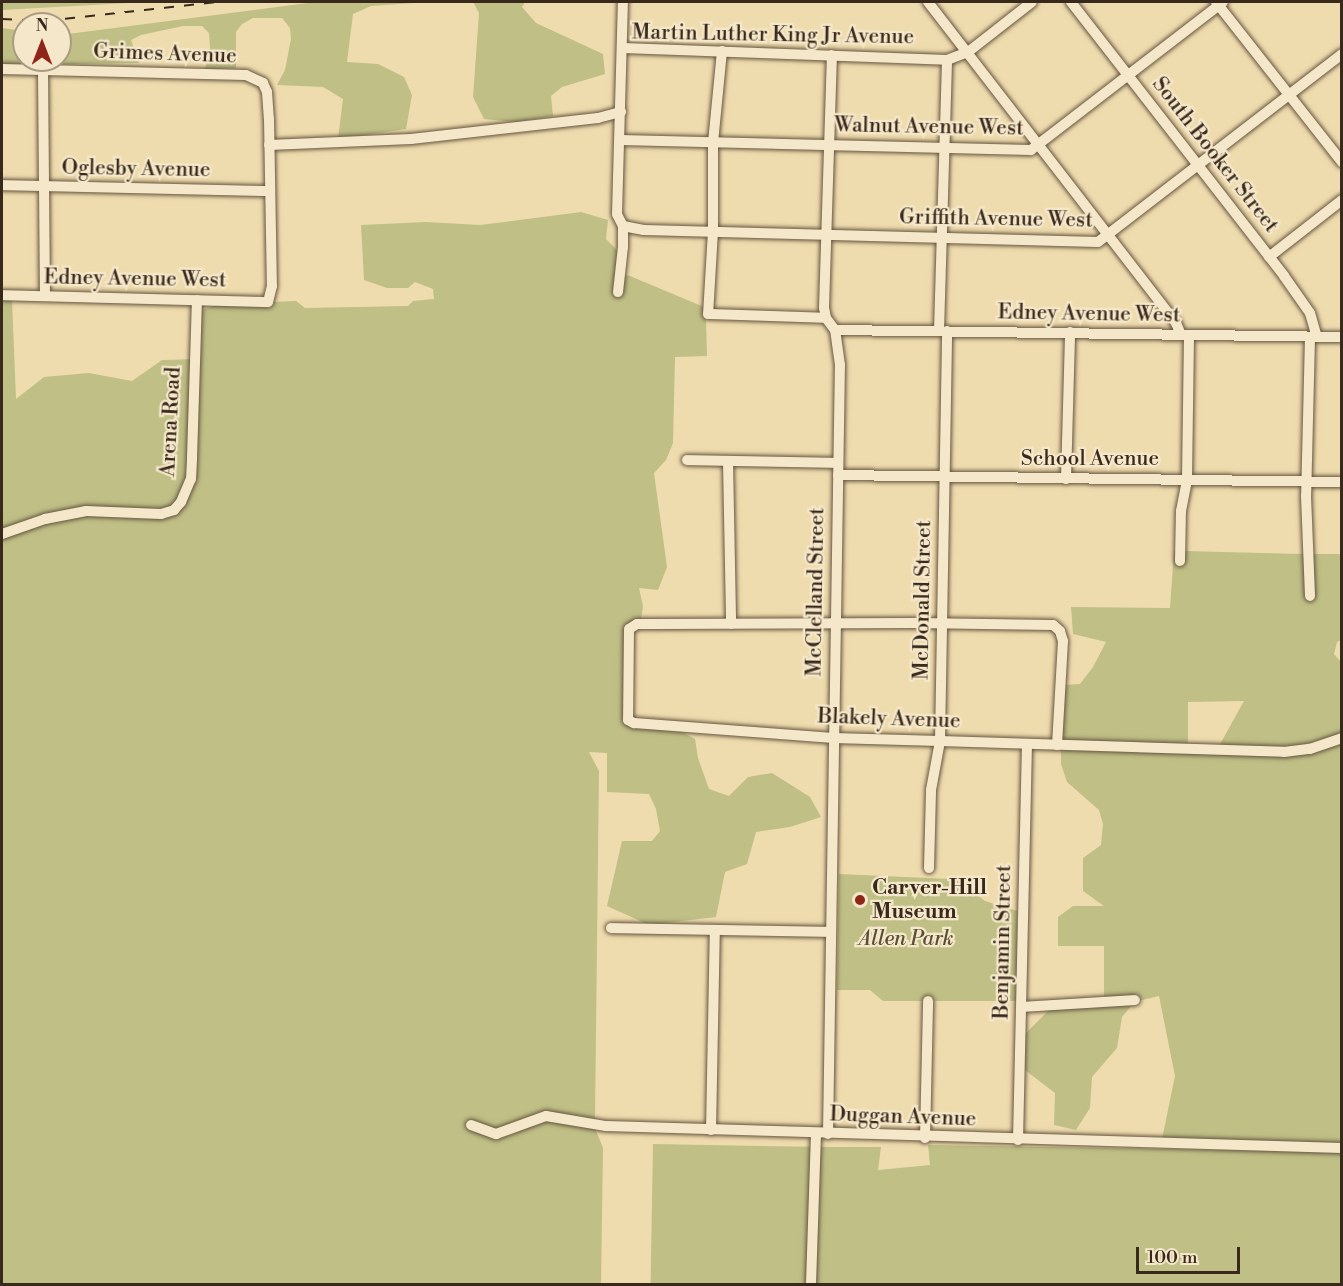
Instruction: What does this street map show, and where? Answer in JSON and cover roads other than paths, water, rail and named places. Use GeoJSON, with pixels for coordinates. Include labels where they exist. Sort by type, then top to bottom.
{"type":"FeatureCollection","features":[{"type":"Feature","properties":{"kind":"street"},"geometry":{"type":"LineString","coordinates":[[623,2],[623,48]]}},
{"type":"Feature","properties":{"kind":"street"},"geometry":{"type":"LineString","coordinates":[[928,2],[1185,335],[1187,479],[1181,511],[1180,561]]}},
{"type":"Feature","properties":{"kind":"street","name":"Martin Luther King Jr Avenue"},"geometry":{"type":"LineString","coordinates":[[618,292],[623,226],[617,214],[623,48],[946,60],[968,52],[1032,2]]}},
{"type":"Feature","properties":{"kind":"street","name":"South Booker Street"},"geometry":{"type":"LineString","coordinates":[[1071,2],[1269,256],[1310,313],[1314,337]]}},
{"type":"Feature","properties":{"kind":"street"},"geometry":{"type":"LineString","coordinates":[[1219,3],[1341,162]]}},
{"type":"Feature","properties":{"kind":"street","name":"Walnut Avenue West"},"geometry":{"type":"LineString","coordinates":[[620,140],[1022,151],[1038,145],[1219,3]]}},
{"type":"Feature","properties":{"kind":"street"},"geometry":{"type":"LineString","coordinates":[[722,51],[713,142],[713,231],[708,314],[826,318],[828,146],[832,55]]}},
{"type":"Feature","properties":{"kind":"street","name":"Griffith Avenue West"},"geometry":{"type":"LineString","coordinates":[[623,226],[636,229],[1098,242],[1341,54]]}},
{"type":"Feature","properties":{"kind":"street","name":"McDonald Street"},"geometry":{"type":"LineString","coordinates":[[929,868],[931,790],[940,741],[946,477],[941,239],[946,60]]}},
{"type":"Feature","properties":{"kind":"street","name":"Grimes Avenue"},"geometry":{"type":"LineString","coordinates":[[72,71],[255,78],[263,82],[267,92],[269,145],[272,286],[268,302]]}},
{"type":"Feature","properties":{"kind":"street"},"geometry":{"type":"LineString","coordinates":[[43,72],[45,296]]}},
{"type":"Feature","properties":{"kind":"street"},"geometry":{"type":"LineString","coordinates":[[269,145],[411,139],[598,118],[621,112]]}},
{"type":"Feature","properties":{"kind":"street","name":"Oglesby Avenue"},"geometry":{"type":"LineString","coordinates":[[2,185],[269,191]]}},
{"type":"Feature","properties":{"kind":"street"},"geometry":{"type":"LineString","coordinates":[[1269,256],[1341,200]]}},
{"type":"Feature","properties":{"kind":"street","name":"Edney Avenue West"},"geometry":{"type":"LineString","coordinates":[[2,295],[268,302]]}},
{"type":"Feature","properties":{"kind":"street","name":"Arena Road"},"geometry":{"type":"LineString","coordinates":[[2,534],[45,519],[86,511],[161,514],[174,510],[182,502],[191,479],[197,300]]}},
{"type":"Feature","properties":{"kind":"street","name":"McClelland Street"},"geometry":{"type":"LineString","coordinates":[[811,1284],[822,1134],[831,932],[840,365],[835,330],[826,318]]}},
{"type":"Feature","properties":{"kind":"street","name":"Edney Avenue West"},"geometry":{"type":"LineString","coordinates":[[835,330],[1341,337]]}},
{"type":"Feature","properties":{"kind":"street"},"geometry":{"type":"LineString","coordinates":[[1066,479],[1070,333]]}},
{"type":"Feature","properties":{"kind":"street"},"geometry":{"type":"LineString","coordinates":[[1310,596],[1307,566],[1308,482],[1314,337]]}},
{"type":"Feature","properties":{"kind":"street"},"geometry":{"type":"LineString","coordinates":[[687,460],[838,463]]}},
{"type":"Feature","properties":{"kind":"street"},"geometry":{"type":"LineString","coordinates":[[728,461],[731,624],[835,622],[1050,625],[1060,631],[1063,641],[1057,745]]}},
{"type":"Feature","properties":{"kind":"street","name":"School Avenue"},"geometry":{"type":"LineString","coordinates":[[838,475],[1341,482]]}},
{"type":"Feature","properties":{"kind":"street","name":"Blakely Avenue"},"geometry":{"type":"LineString","coordinates":[[731,624],[637,624],[632,627],[629,632],[627,720],[672,727],[833,738],[1284,752],[1310,749],[1341,738]]}},
{"type":"Feature","properties":{"kind":"street","name":"Benjamin Street"},"geometry":{"type":"LineString","coordinates":[[1018,1140],[1027,744]]}},
{"type":"Feature","properties":{"kind":"street"},"geometry":{"type":"LineString","coordinates":[[611,928],[831,932]]}},
{"type":"Feature","properties":{"kind":"street"},"geometry":{"type":"LineString","coordinates":[[711,1130],[715,930]]}},
{"type":"Feature","properties":{"kind":"street"},"geometry":{"type":"LineString","coordinates":[[1022,1007],[1135,1000]]}},
{"type":"Feature","properties":{"kind":"street"},"geometry":{"type":"LineString","coordinates":[[925,1138],[928,1002]]}},
{"type":"Feature","properties":{"kind":"street","name":"Duggan Avenue"},"geometry":{"type":"LineString","coordinates":[[471,1125],[494,1134],[503,1133],[533,1119],[546,1116],[606,1126],[925,1138],[1341,1148]]}},
{"type":"Feature","properties":{"kind":"railway"},"geometry":{"type":"LineString","coordinates":[[2,19],[45,21],[217,2]]}},
{"type":"Feature","properties":{"kind":"place","name":"Carver-Hill Museum"},"geometry":{"type":"Point","coordinates":[860,900]}},
{"type":"Feature","properties":{"kind":"park label","name":"Allen Park"},"geometry":{"type":"Point","coordinates":[906,939]}}]}
